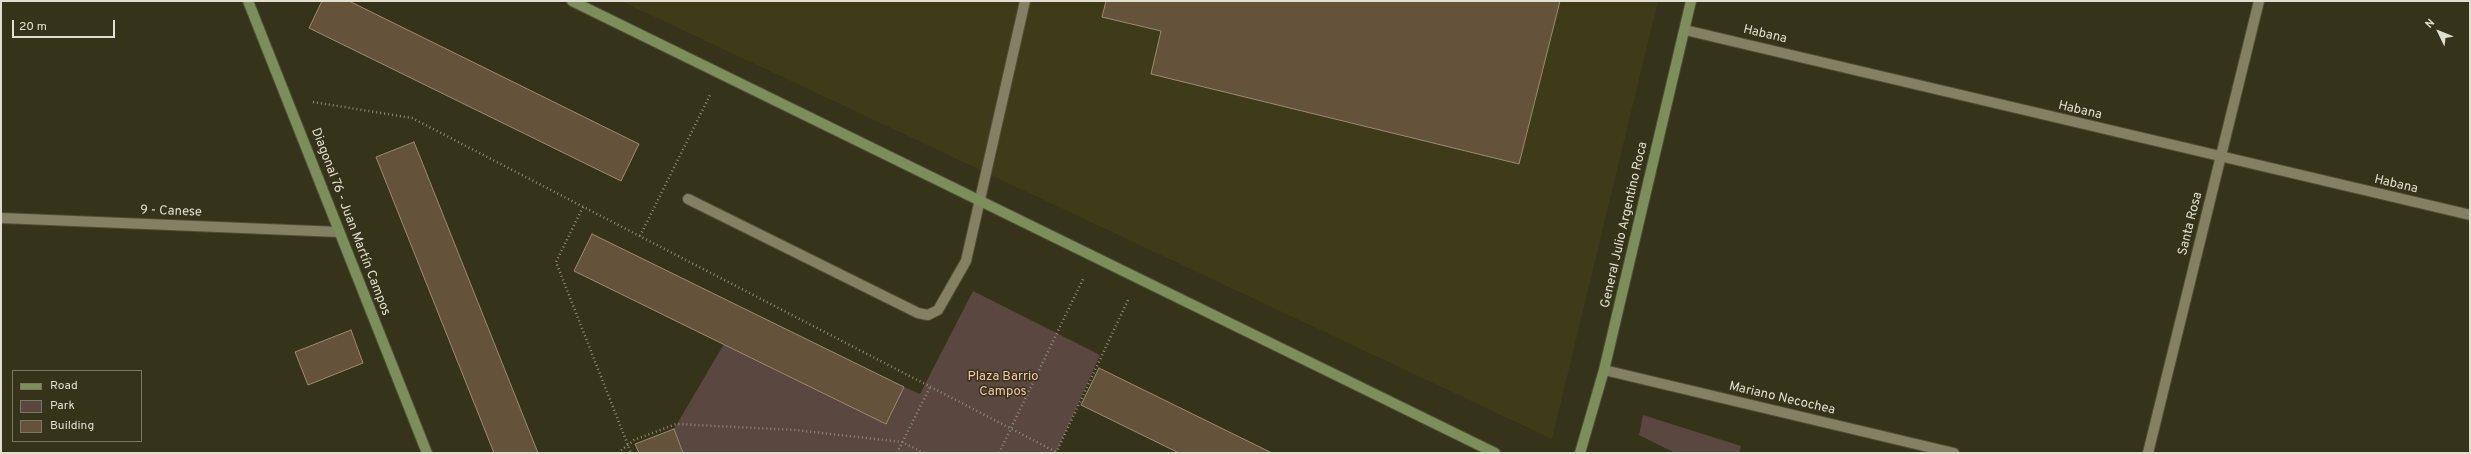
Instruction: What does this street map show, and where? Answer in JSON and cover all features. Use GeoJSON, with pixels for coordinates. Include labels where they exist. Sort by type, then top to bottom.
{"type":"FeatureCollection","features":[{"type":"Feature","properties":{"kind":"main road","name":"Diagonal 76 - Juan Martín Campos"},"geometry":{"type":"LineString","coordinates":[[248,1],[427,453]]}},
{"type":"Feature","properties":{"kind":"main road"},"geometry":{"type":"LineString","coordinates":[[572,1],[1139,277],[1495,453]]}},
{"type":"Feature","properties":{"kind":"main road","name":"General Julio Argentino Roca"},"geometry":{"type":"LineString","coordinates":[[1580,453],[1604,370],[1692,1]]}},
{"type":"Feature","properties":{"kind":"street"},"geometry":{"type":"LineString","coordinates":[[688,199],[918,313],[928,315],[938,310],[966,261],[1025,1]]}},
{"type":"Feature","properties":{"kind":"street","name":"Santa Rosa"},"geometry":{"type":"LineString","coordinates":[[2148,453],[2259,1]]}},
{"type":"Feature","properties":{"kind":"street","name":"Habana"},"geometry":{"type":"LineString","coordinates":[[1685,30],[2470,216]]}},
{"type":"Feature","properties":{"kind":"street","name":"9 - Canese"},"geometry":{"type":"LineString","coordinates":[[1,218],[340,232]]}},
{"type":"Feature","properties":{"kind":"street","name":"Mariano Necochea"},"geometry":{"type":"LineString","coordinates":[[1604,370],[1954,453]]}},
{"type":"Feature","properties":{"kind":"path"},"geometry":{"type":"LineString","coordinates":[[640,236],[722,74]]}},
{"type":"Feature","properties":{"kind":"path"},"geometry":{"type":"LineString","coordinates":[[287,98],[412,118],[1057,453],[1100,355],[1139,277]]}},
{"type":"Feature","properties":{"kind":"path"},"geometry":{"type":"LineString","coordinates":[[583,207],[556,262],[630,453]]}},
{"type":"Feature","properties":{"kind":"path"},"geometry":{"type":"LineString","coordinates":[[999,453],[1094,255]]}},
{"type":"Feature","properties":{"kind":"path"},"geometry":{"type":"LineString","coordinates":[[897,453],[930,387]]}},
{"type":"Feature","properties":{"kind":"path"},"geometry":{"type":"LineString","coordinates":[[618,453],[634,440],[676,424],[795,430],[902,442],[924,453]]}},
{"type":"Feature","properties":{"kind":"shaded area"},"geometry":{"type":"Polygon","coordinates":[[[621,1],[1658,1],[1552,439],[621,1]]]}},
{"type":"Feature","properties":{"kind":"green space","name":"Plaza Barrio Campos"},"geometry":{"type":"Polygon","coordinates":[[[973,291],[1100,355],[1056,453],[683,453],[674,429],[724,344],[886,424],[904,387],[920,394],[973,291]]]}},
{"type":"Feature","properties":{"kind":"green space"},"geometry":{"type":"Polygon","coordinates":[[[1643,415],[1741,446],[1739,453],[1675,453],[1639,435],[1643,415]]]}},
{"type":"Feature","properties":{"kind":"building"},"geometry":{"type":"Polygon","coordinates":[[[322,1],[349,1],[639,144],[621,181],[309,28],[322,1]]]}},
{"type":"Feature","properties":{"kind":"building"},"geometry":{"type":"Polygon","coordinates":[[[1106,1],[1560,1],[1519,164],[1151,74],[1161,31],[1102,17],[1106,1]]]}},
{"type":"Feature","properties":{"kind":"building"},"geometry":{"type":"Polygon","coordinates":[[[414,142],[538,453],[494,453],[376,157],[414,142]]]}},
{"type":"Feature","properties":{"kind":"building"},"geometry":{"type":"Polygon","coordinates":[[[592,234],[904,387],[886,424],[574,271],[592,234]]]}},
{"type":"Feature","properties":{"kind":"building"},"geometry":{"type":"Polygon","coordinates":[[[351,330],[363,363],[308,385],[295,352],[351,330]]]}},
{"type":"Feature","properties":{"kind":"building"},"geometry":{"type":"Polygon","coordinates":[[[1099,368],[1272,453],[1179,453],[1081,405],[1099,368]]]}},
{"type":"Feature","properties":{"kind":"building"},"geometry":{"type":"Polygon","coordinates":[[[674,429],[683,453],[639,453],[635,444],[674,429]]]}}]}
